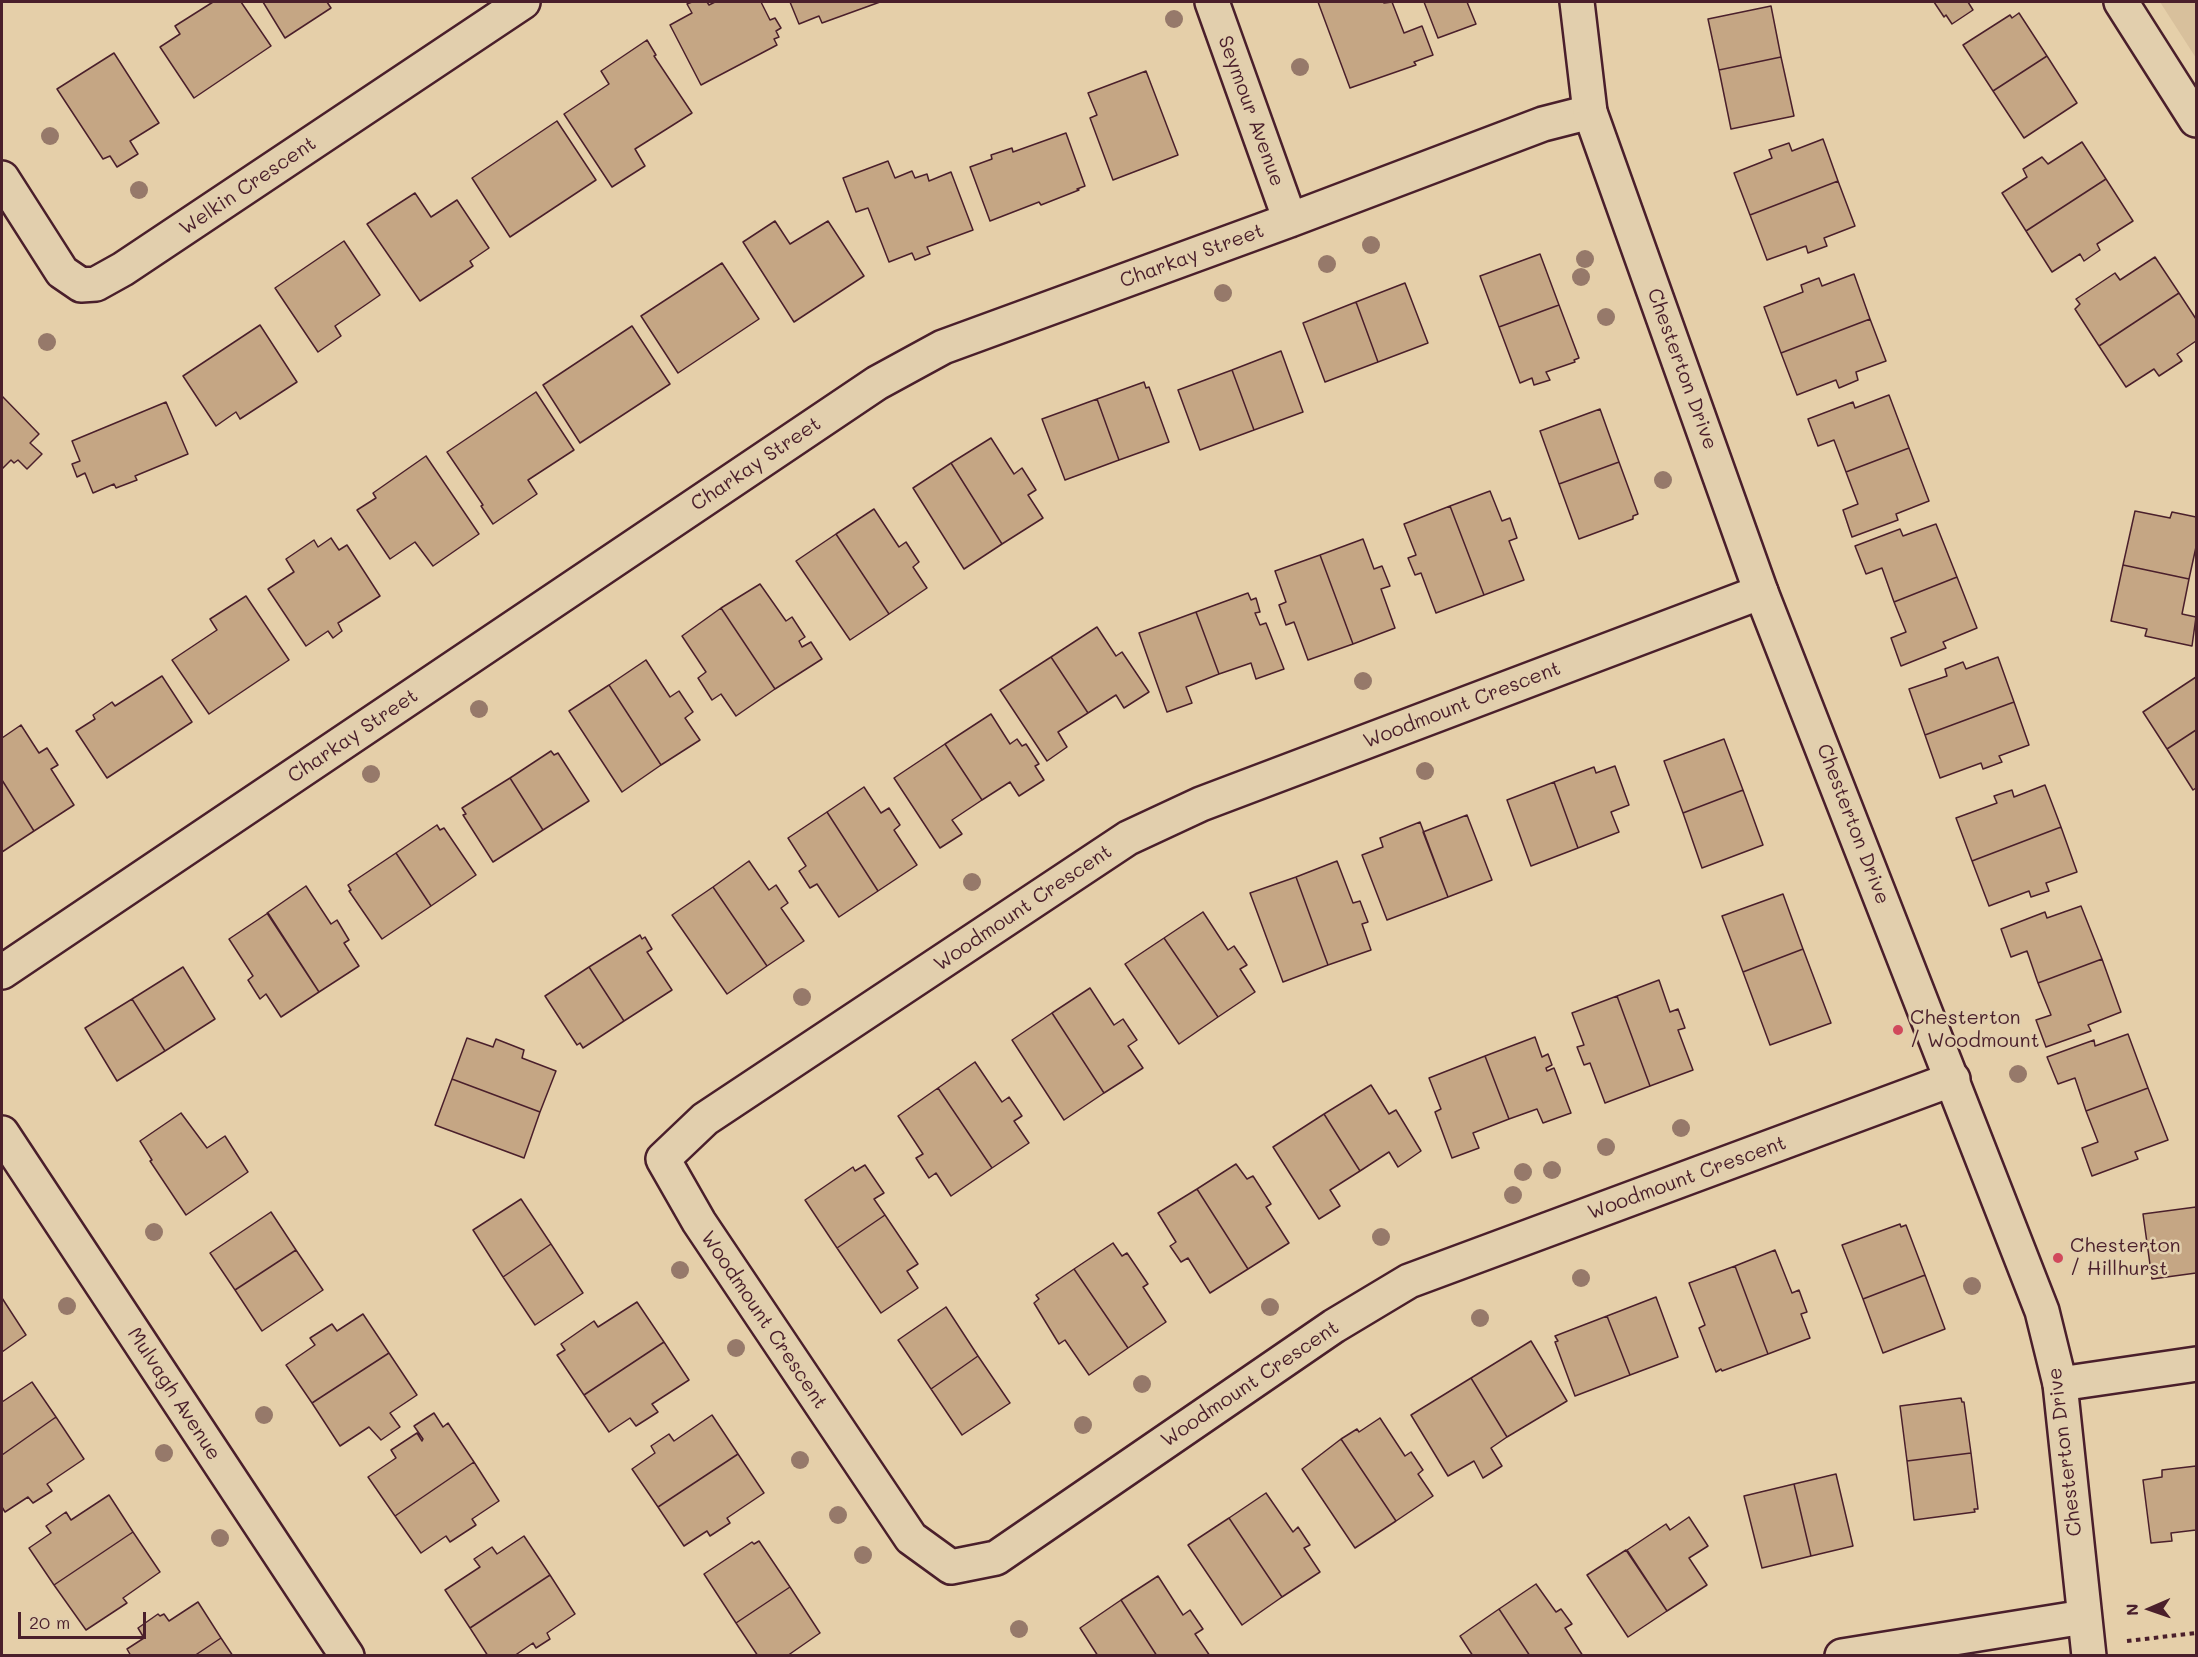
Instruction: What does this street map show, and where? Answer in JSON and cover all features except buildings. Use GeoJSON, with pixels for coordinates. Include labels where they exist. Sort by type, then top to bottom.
{"type":"FeatureCollection","features":[{"type":"Feature","properties":{"kind":"street","name":"Welkin Crescent"},"geometry":{"type":"LineString","coordinates":[[2,178],[62,272],[81,285],[96,284],[123,269],[523,2]]}},
{"type":"Feature","properties":{"kind":"street","name":"Seymour Avenue"},"geometry":{"type":"LineString","coordinates":[[1212,2],[1290,220]]}},
{"type":"Feature","properties":{"kind":"street","name":"Chesterton Drive"},"geometry":{"type":"LineString","coordinates":[[1576,2],[1590,112],[1761,592],[2042,1311],[2060,1384],[2087,1640]]}},
{"type":"Feature","properties":{"kind":"street"},"geometry":{"type":"LineString","coordinates":[[2121,2],[2196,120]]}},
{"type":"Feature","properties":{"kind":"street","name":"Charkay Street"},"geometry":{"type":"LineString","coordinates":[[2,972],[877,383],[943,347],[1544,124],[1590,112]]}},
{"type":"Feature","properties":{"kind":"street","name":"Woodmount Crescent"},"geometry":{"type":"LineString","coordinates":[[1761,592],[1212,800],[1128,838],[705,1119],[663,1159],[699,1222],[911,1538],[951,1567],[996,1558],[1334,1326],[1409,1281],[1953,1079]]}},
{"type":"Feature","properties":{"kind":"street","name":"Mulvagh Avenue"},"geometry":{"type":"LineString","coordinates":[[2,1133],[347,1656]]}},
{"type":"Feature","properties":{"kind":"street"},"geometry":{"type":"LineString","coordinates":[[2060,1384],[2196,1364]]}},
{"type":"Feature","properties":{"kind":"street"},"geometry":{"type":"LineString","coordinates":[[1842,1656],[2087,1640]]}},
{"type":"Feature","properties":{"kind":"path"},"geometry":{"type":"LineString","coordinates":[[2087,1640],[2196,1633]]}},
{"type":"Feature","properties":{"kind":"shaded area"},"geometry":{"type":"Polygon","coordinates":[[[2160,2],[2196,2],[2196,58],[2160,2]]]}},
{"type":"Feature","properties":{"kind":"place","name":"Chesterton / Woodmount"},"geometry":{"type":"Point","coordinates":[1898,1030]}},
{"type":"Feature","properties":{"kind":"place","name":"Chesterton / Hillhurst"},"geometry":{"type":"Point","coordinates":[2058,1258]}}]}
